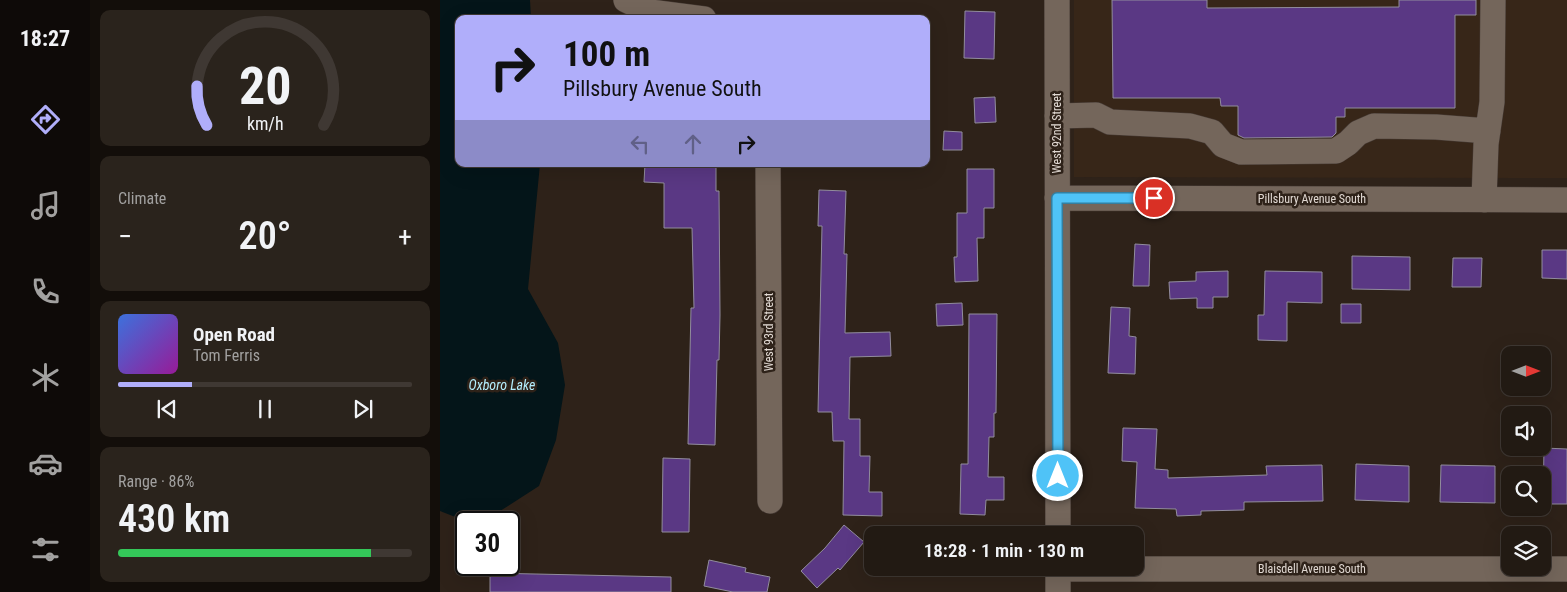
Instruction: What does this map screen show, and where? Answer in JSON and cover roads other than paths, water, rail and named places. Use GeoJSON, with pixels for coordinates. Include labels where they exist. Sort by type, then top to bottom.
{"type":"FeatureCollection","features":[{"type":"Feature","properties":{"kind":"street"},"geometry":{"type":"LineString","coordinates":[[626,0],[651,12],[674,15]]}},
{"type":"Feature","properties":{"kind":"street","name":"West 92nd Street"},"geometry":{"type":"LineString","coordinates":[[1057,0],[1058,526]]}},
{"type":"Feature","properties":{"kind":"street"},"geometry":{"type":"LineString","coordinates":[[1484,200],[1488,131],[1492,102],[1493,0]]}},
{"type":"Feature","properties":{"kind":"street"},"geometry":{"type":"LineString","coordinates":[[1057,116],[1096,115],[1110,122],[1190,126],[1212,132],[1222,145],[1241,152],[1336,151],[1358,134],[1374,126],[1488,131]]}},
{"type":"Feature","properties":{"kind":"street","name":"West 93rd Street"},"geometry":{"type":"LineString","coordinates":[[768,167],[770,501]]}},
{"type":"Feature","properties":{"kind":"street","name":"Pillsbury Avenue South"},"geometry":{"type":"LineString","coordinates":[[1057,198],[1567,200]]}},
{"type":"Feature","properties":{"kind":"street","name":"Blaisdell Avenue South"},"geometry":{"type":"LineString","coordinates":[[1144,575],[1567,569]]}},
{"type":"Feature","properties":{"kind":"water","name":"Oxboro Lake"},"geometry":{"type":"Polygon","coordinates":[[[440,0],[530,0],[531,15],[455,15],[455,167],[540,167],[528,289],[558,343],[565,385],[556,440],[539,486],[500,511],[455,511],[455,517],[440,511],[440,0]]]}}]}
